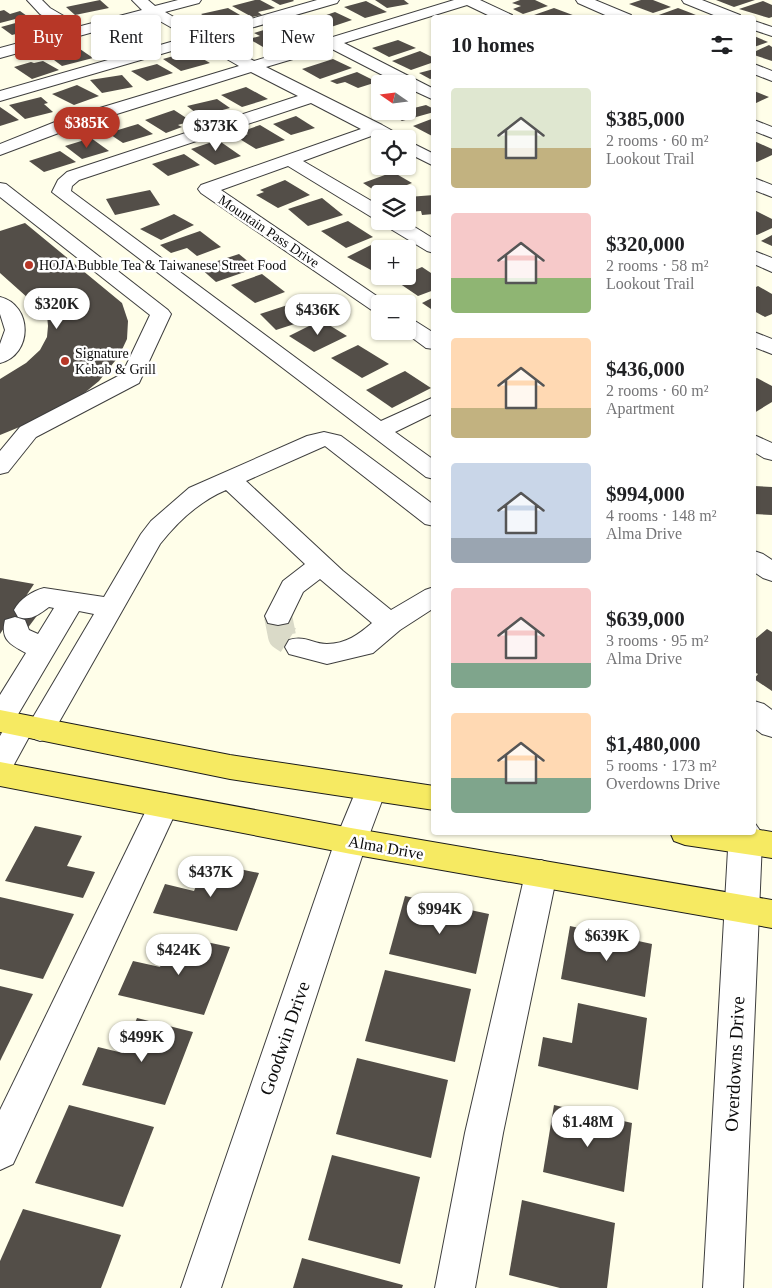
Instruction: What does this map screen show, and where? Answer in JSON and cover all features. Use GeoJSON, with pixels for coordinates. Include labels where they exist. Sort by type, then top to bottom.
{"type":"FeatureCollection","features":[{"type":"Feature","properties":{"kind":"main road"},"geometry":{"type":"LineString","coordinates":[[15,724],[230,767],[371,790],[431,798]]}},
{"type":"Feature","properties":{"kind":"main road","name":"Alma Drive"},"geometry":{"type":"LineString","coordinates":[[0,774],[351,841],[757,912]]}},
{"type":"Feature","properties":{"kind":"main road"},"geometry":{"type":"LineString","coordinates":[[711,835],[754,840]]}},
{"type":"Feature","properties":{"kind":"street"},"geometry":{"type":"LineString","coordinates":[[34,0],[53,15]]}},
{"type":"Feature","properties":{"kind":"street"},"geometry":{"type":"LineString","coordinates":[[139,0],[152,11],[171,22]]}},
{"type":"Feature","properties":{"kind":"street"},"geometry":{"type":"LineString","coordinates":[[81,30],[194,0]]}},
{"type":"Feature","properties":{"kind":"street"},"geometry":{"type":"LineString","coordinates":[[253,23],[332,0]]}},
{"type":"Feature","properties":{"kind":"street"},"geometry":{"type":"LineString","coordinates":[[333,41],[469,0],[501,15]]}},
{"type":"Feature","properties":{"kind":"street"},"geometry":{"type":"LineString","coordinates":[[582,0],[619,15]]}},
{"type":"Feature","properties":{"kind":"street"},"geometry":{"type":"LineString","coordinates":[[689,0],[727,15]]}},
{"type":"Feature","properties":{"kind":"street"},"geometry":{"type":"LineString","coordinates":[[405,20],[427,30]]}},
{"type":"Feature","properties":{"kind":"street"},"geometry":{"type":"LineString","coordinates":[[756,26],[772,32]]}},
{"type":"Feature","properties":{"kind":"street"},"geometry":{"type":"LineString","coordinates":[[333,44],[431,93]]}},
{"type":"Feature","properties":{"kind":"street"},"geometry":{"type":"LineString","coordinates":[[0,96],[171,46]]}},
{"type":"Feature","properties":{"kind":"street"},"geometry":{"type":"LineString","coordinates":[[240,60],[376,129]]}},
{"type":"Feature","properties":{"kind":"street"},"geometry":{"type":"LineString","coordinates":[[0,150],[66,124],[271,60]]}},
{"type":"Feature","properties":{"kind":"street"},"geometry":{"type":"LineString","coordinates":[[756,70],[772,76]]}},
{"type":"Feature","properties":{"kind":"street"},"geometry":{"type":"LineString","coordinates":[[312,96],[73,176],[64,184],[61,192],[431,470]]}},
{"type":"Feature","properties":{"kind":"street"},"geometry":{"type":"LineString","coordinates":[[756,126],[772,133]]}},
{"type":"Feature","properties":{"kind":"street","name":"Mountain Pass Drive"},"geometry":{"type":"LineString","coordinates":[[371,301],[207,189],[376,129]]}},
{"type":"Feature","properties":{"kind":"street"},"geometry":{"type":"LineString","coordinates":[[416,151],[431,159]]}},
{"type":"Feature","properties":{"kind":"street"},"geometry":{"type":"LineString","coordinates":[[290,160],[371,209]]}},
{"type":"Feature","properties":{"kind":"street"},"geometry":{"type":"LineString","coordinates":[[756,184],[772,192]]}},
{"type":"Feature","properties":{"kind":"street"},"geometry":{"type":"LineString","coordinates":[[0,188],[160,314],[131,378],[28,432],[0,467]]}},
{"type":"Feature","properties":{"kind":"street"},"geometry":{"type":"LineString","coordinates":[[0,214],[25,208]]}},
{"type":"Feature","properties":{"kind":"street"},"geometry":{"type":"LineString","coordinates":[[406,230],[431,245]]}},
{"type":"Feature","properties":{"kind":"street"},"geometry":{"type":"LineString","coordinates":[[756,258],[772,266]]}},
{"type":"Feature","properties":{"kind":"street"},"geometry":{"type":"LineString","coordinates":[[0,303],[9,310],[16,322],[16,335],[9,349],[0,357]]}},
{"type":"Feature","properties":{"kind":"street"},"geometry":{"type":"LineString","coordinates":[[416,331],[431,341]]}},
{"type":"Feature","properties":{"kind":"street"},"geometry":{"type":"LineString","coordinates":[[756,339],[772,348]]}},
{"type":"Feature","properties":{"kind":"street"},"geometry":{"type":"LineString","coordinates":[[379,431],[431,405]]}},
{"type":"Feature","properties":{"kind":"street"},"geometry":{"type":"LineString","coordinates":[[15,724],[111,607],[160,527],[198,494],[315,441],[324,439],[333,441],[431,516]]}},
{"type":"Feature","properties":{"kind":"street"},"geometry":{"type":"LineString","coordinates":[[756,443],[772,453]]}},
{"type":"Feature","properties":{"kind":"street"},"geometry":{"type":"LineString","coordinates":[[229,479],[321,565],[390,623]]}},
{"type":"Feature","properties":{"kind":"street"},"geometry":{"type":"LineString","coordinates":[[756,561],[772,572]]}},
{"type":"Feature","properties":{"kind":"street"},"geometry":{"type":"LineString","coordinates":[[278,616],[292,587],[321,565]]}},
{"type":"Feature","properties":{"kind":"street"},"geometry":{"type":"LineString","coordinates":[[43,649],[16,635],[21,619],[44,597],[111,607]]}},
{"type":"Feature","properties":{"kind":"street"},"geometry":{"type":"LineString","coordinates":[[299,647],[327,654],[363,646],[390,623],[431,598]]}},
{"type":"Feature","properties":{"kind":"street"},"geometry":{"type":"LineString","coordinates":[[0,762],[43,649],[72,601]]}},
{"type":"Feature","properties":{"kind":"street"},"geometry":{"type":"LineString","coordinates":[[756,714],[772,726]]}},
{"type":"Feature","properties":{"kind":"street","name":"Goodwin Drive"},"geometry":{"type":"LineString","coordinates":[[201,1288],[351,841],[371,790]]}},
{"type":"Feature","properties":{"kind":"street"},"geometry":{"type":"LineString","coordinates":[[0,1151],[164,805]]}},
{"type":"Feature","properties":{"kind":"street","name":"Overdowns Drive"},"geometry":{"type":"LineString","coordinates":[[723,1288],[757,912],[754,840]]}},
{"type":"Feature","properties":{"kind":"street"},"geometry":{"type":"LineString","coordinates":[[456,1288],[484,1132],[541,874]]}},
{"type":"Feature","properties":{"kind":"building"},"geometry":{"type":"Polygon","coordinates":[[[100,0],[109,8],[75,15],[66,7],[100,0]]]}},
{"type":"Feature","properties":{"kind":"building"},"geometry":{"type":"Polygon","coordinates":[[[260,0],[275,8],[258,12],[262,15],[253,17],[253,15],[248,15],[232,6],[260,0]]]}},
{"type":"Feature","properties":{"kind":"building"},"geometry":{"type":"Polygon","coordinates":[[[271,0],[293,0],[294,1],[280,5],[271,0]]]}},
{"type":"Feature","properties":{"kind":"building"},"geometry":{"type":"Polygon","coordinates":[[[375,0],[404,0],[409,4],[387,8],[375,0]]]}},
{"type":"Feature","properties":{"kind":"building"},"geometry":{"type":"Polygon","coordinates":[[[520,0],[535,0],[548,6],[523,14],[513,9],[521,6],[512,3],[520,0]]]}},
{"type":"Feature","properties":{"kind":"building"},"geometry":{"type":"Polygon","coordinates":[[[641,0],[653,0],[671,7],[653,13],[629,4],[641,0]]]}},
{"type":"Feature","properties":{"kind":"building"},"geometry":{"type":"Polygon","coordinates":[[[716,0],[755,0],[734,7],[716,0]]]}},
{"type":"Feature","properties":{"kind":"building"},"geometry":{"type":"Polygon","coordinates":[[[366,1],[387,12],[365,18],[344,7],[366,1]]]}},
{"type":"Feature","properties":{"kind":"building"},"geometry":{"type":"Polygon","coordinates":[[[763,1],[772,5],[772,17],[769,18],[739,9],[763,1]]]}},
{"type":"Feature","properties":{"kind":"building"},"geometry":{"type":"Polygon","coordinates":[[[228,8],[240,15],[202,15],[201,14],[228,8]]]}},
{"type":"Feature","properties":{"kind":"building"},"geometry":{"type":"Polygon","coordinates":[[[554,8],[573,15],[534,15],[554,8]]]}},
{"type":"Feature","properties":{"kind":"building"},"geometry":{"type":"Polygon","coordinates":[[[678,8],[696,15],[659,15],[678,8]]]}},
{"type":"Feature","properties":{"kind":"building"},"geometry":{"type":"Polygon","coordinates":[[[4,10],[10,14],[20,11],[26,15],[15,15],[15,19],[0,23],[0,11],[4,10]]]}},
{"type":"Feature","properties":{"kind":"building"},"geometry":{"type":"Polygon","coordinates":[[[335,12],[352,20],[333,26],[333,15],[326,15],[335,12]]]}},
{"type":"Feature","properties":{"kind":"building"},"geometry":{"type":"Polygon","coordinates":[[[15,23],[15,34],[12,35],[1,27],[15,23]]]}},
{"type":"Feature","properties":{"kind":"building"},"geometry":{"type":"Polygon","coordinates":[[[263,30],[263,47],[253,41],[253,38],[260,36],[254,33],[263,30]]]}},
{"type":"Feature","properties":{"kind":"building"},"geometry":{"type":"Polygon","coordinates":[[[756,37],[768,42],[756,46],[756,37]]]}},
{"type":"Feature","properties":{"kind":"building"},"geometry":{"type":"Polygon","coordinates":[[[398,40],[416,48],[389,57],[372,48],[398,40]]]}},
{"type":"Feature","properties":{"kind":"building"},"geometry":{"type":"Polygon","coordinates":[[[769,45],[772,47],[772,61],[756,56],[756,51],[769,45]]]}},
{"type":"Feature","properties":{"kind":"building"},"geometry":{"type":"Polygon","coordinates":[[[81,50],[91,57],[91,59],[62,66],[54,60],[81,60],[81,50]]]}},
{"type":"Feature","properties":{"kind":"building"},"geometry":{"type":"Polygon","coordinates":[[[420,51],[431,56],[431,63],[411,70],[392,61],[420,51]]]}},
{"type":"Feature","properties":{"kind":"building"},"geometry":{"type":"Polygon","coordinates":[[[171,57],[171,60],[205,60],[210,63],[181,71],[163,59],[171,57]]]}},
{"type":"Feature","properties":{"kind":"building"},"geometry":{"type":"Polygon","coordinates":[[[333,59],[352,68],[320,79],[302,69],[333,59]]]}},
{"type":"Feature","properties":{"kind":"building"},"geometry":{"type":"Polygon","coordinates":[[[43,61],[59,70],[32,79],[14,67],[31,62],[43,61]]]}},
{"type":"Feature","properties":{"kind":"building"},"geometry":{"type":"Polygon","coordinates":[[[157,64],[173,73],[147,81],[131,71],[157,64]]]}},
{"type":"Feature","properties":{"kind":"building"},"geometry":{"type":"Polygon","coordinates":[[[431,70],[431,79],[430,79],[419,73],[431,70]]]}},
{"type":"Feature","properties":{"kind":"building"},"geometry":{"type":"Polygon","coordinates":[[[357,72],[371,79],[371,84],[358,88],[345,82],[337,84],[330,81],[357,72]]]}},
{"type":"Feature","properties":{"kind":"building"},"geometry":{"type":"Polygon","coordinates":[[[122,75],[133,87],[102,93],[90,80],[122,75]]]}},
{"type":"Feature","properties":{"kind":"building"},"geometry":{"type":"Polygon","coordinates":[[[77,85],[99,96],[74,105],[52,94],[77,85]]]}},
{"type":"Feature","properties":{"kind":"building"},"geometry":{"type":"Polygon","coordinates":[[[246,87],[268,99],[242,107],[221,95],[246,87]]]}},
{"type":"Feature","properties":{"kind":"building"},"geometry":{"type":"Polygon","coordinates":[[[756,92],[769,97],[756,103],[756,92]]]}},
{"type":"Feature","properties":{"kind":"building"},"geometry":{"type":"Polygon","coordinates":[[[41,97],[48,103],[44,104],[53,112],[25,119],[9,105],[41,97]]]}},
{"type":"Feature","properties":{"kind":"building"},"geometry":{"type":"Polygon","coordinates":[[[217,99],[230,108],[200,116],[187,106],[217,99]]]}},
{"type":"Feature","properties":{"kind":"building"},"geometry":{"type":"Polygon","coordinates":[[[426,105],[431,108],[431,113],[416,117],[416,108],[426,105]]]}},
{"type":"Feature","properties":{"kind":"building"},"geometry":{"type":"Polygon","coordinates":[[[0,107],[19,120],[0,126],[0,107]]]}},
{"type":"Feature","properties":{"kind":"building"},"geometry":{"type":"Polygon","coordinates":[[[174,110],[191,121],[178,125],[182,127],[166,133],[145,120],[174,110]]]}},
{"type":"Feature","properties":{"kind":"building"},"geometry":{"type":"Polygon","coordinates":[[[296,116],[315,128],[291,135],[273,124],[296,116]]]}},
{"type":"Feature","properties":{"kind":"building"},"geometry":{"type":"Polygon","coordinates":[[[431,119],[431,135],[413,126],[431,119]]]}},
{"type":"Feature","properties":{"kind":"building"},"geometry":{"type":"Polygon","coordinates":[[[138,124],[153,134],[123,143],[108,133],[138,124]]]}},
{"type":"Feature","properties":{"kind":"building"},"geometry":{"type":"Polygon","coordinates":[[[260,125],[285,140],[256,149],[238,138],[248,134],[243,131],[260,125]]]}},
{"type":"Feature","properties":{"kind":"building"},"geometry":{"type":"Polygon","coordinates":[[[91,138],[109,151],[82,159],[65,146],[91,138]]]}},
{"type":"Feature","properties":{"kind":"building"},"geometry":{"type":"Polygon","coordinates":[[[218,140],[241,156],[215,165],[191,149],[218,140]]]}},
{"type":"Feature","properties":{"kind":"building"},"geometry":{"type":"Polygon","coordinates":[[[756,142],[772,149],[772,155],[757,162],[756,142]]]}},
{"type":"Feature","properties":{"kind":"building"},"geometry":{"type":"Polygon","coordinates":[[[60,151],[76,162],[44,172],[29,161],[60,151]]]}},
{"type":"Feature","properties":{"kind":"building"},"geometry":{"type":"Polygon","coordinates":[[[184,154],[200,165],[168,176],[152,164],[184,154]]]}},
{"type":"Feature","properties":{"kind":"building"},"geometry":{"type":"Polygon","coordinates":[[[385,175],[398,175],[412,183],[407,185],[371,185],[371,188],[363,183],[385,175]]]}},
{"type":"Feature","properties":{"kind":"building"},"geometry":{"type":"Polygon","coordinates":[[[285,180],[310,195],[278,208],[256,195],[264,192],[260,190],[285,180]]]}},
{"type":"Feature","properties":{"kind":"building"},"geometry":{"type":"Polygon","coordinates":[[[150,190],[160,205],[115,215],[106,199],[150,190]]]}},
{"type":"Feature","properties":{"kind":"building"},"geometry":{"type":"Polygon","coordinates":[[[431,195],[431,214],[422,215],[421,211],[416,211],[416,196],[431,195]]]}},
{"type":"Feature","properties":{"kind":"building"},"geometry":{"type":"Polygon","coordinates":[[[322,198],[343,215],[308,226],[288,209],[322,198]]]}},
{"type":"Feature","properties":{"kind":"building"},"geometry":{"type":"Polygon","coordinates":[[[756,211],[772,219],[772,228],[757,235],[756,211]]]}},
{"type":"Feature","properties":{"kind":"building"},"geometry":{"type":"Polygon","coordinates":[[[174,214],[194,225],[161,240],[140,229],[174,214]]]}},
{"type":"Feature","properties":{"kind":"building"},"geometry":{"type":"Polygon","coordinates":[[[348,221],[373,237],[346,248],[321,231],[348,221]]]}},
{"type":"Feature","properties":{"kind":"building"},"geometry":{"type":"Polygon","coordinates":[[[25,223],[122,303],[128,321],[127,339],[119,356],[99,381],[66,408],[0,435],[0,379],[26,363],[40,350],[47,337],[47,315],[0,273],[0,231],[25,223]]]}},
{"type":"Feature","properties":{"kind":"building"},"geometry":{"type":"Polygon","coordinates":[[[200,231],[221,247],[197,256],[187,248],[171,253],[160,245],[200,231]]]}},
{"type":"Feature","properties":{"kind":"building"},"geometry":{"type":"Polygon","coordinates":[[[772,235],[772,246],[761,241],[772,235]]]}},
{"type":"Feature","properties":{"kind":"building"},"geometry":{"type":"Polygon","coordinates":[[[371,245],[371,270],[347,257],[371,245]]]}},
{"type":"Feature","properties":{"kind":"building"},"geometry":{"type":"Polygon","coordinates":[[[239,254],[256,268],[216,282],[199,267],[239,254]]]}},
{"type":"Feature","properties":{"kind":"building"},"geometry":{"type":"Polygon","coordinates":[[[422,267],[431,273],[431,291],[418,296],[402,285],[416,285],[416,270],[422,267]]]}},
{"type":"Feature","properties":{"kind":"building"},"geometry":{"type":"Polygon","coordinates":[[[262,274],[285,292],[255,303],[231,285],[262,274]]]}},
{"type":"Feature","properties":{"kind":"building"},"geometry":{"type":"Polygon","coordinates":[[[758,286],[772,294],[772,314],[765,317],[756,312],[756,287],[758,286]]]}},
{"type":"Feature","properties":{"kind":"building"},"geometry":{"type":"Polygon","coordinates":[[[431,298],[431,309],[422,303],[431,298]]]}},
{"type":"Feature","properties":{"kind":"building"},"geometry":{"type":"Polygon","coordinates":[[[300,301],[316,317],[276,330],[260,314],[300,301]]]}},
{"type":"Feature","properties":{"kind":"building"},"geometry":{"type":"Polygon","coordinates":[[[321,320],[347,336],[314,352],[289,336],[321,320]]]}},
{"type":"Feature","properties":{"kind":"building"},"geometry":{"type":"Polygon","coordinates":[[[358,345],[389,364],[362,378],[331,358],[358,345]]]}},
{"type":"Feature","properties":{"kind":"building"},"geometry":{"type":"Polygon","coordinates":[[[405,371],[431,388],[392,408],[366,390],[405,371]]]}},
{"type":"Feature","properties":{"kind":"building"},"geometry":{"type":"Polygon","coordinates":[[[756,378],[772,386],[772,402],[756,412],[756,378]]]}},
{"type":"Feature","properties":{"kind":"building"},"geometry":{"type":"Polygon","coordinates":[[[756,486],[772,487],[772,515],[756,514],[756,486]]]}},
{"type":"Feature","properties":{"kind":"building"},"geometry":{"type":"Polygon","coordinates":[[[0,578],[34,584],[18,608],[39,613],[27,629],[6,625],[0,634],[0,578]]]}},
{"type":"Feature","properties":{"kind":"building"},"geometry":{"type":"Polygon","coordinates":[[[767,629],[772,632],[772,691],[756,680],[758,674],[756,673],[756,638],[767,629]]]}},
{"type":"Feature","properties":{"kind":"building"},"geometry":{"type":"Polygon","coordinates":[[[35,826],[82,836],[67,866],[95,872],[83,898],[5,881],[35,826]]]}},
{"type":"Feature","properties":{"kind":"building"},"geometry":{"type":"Polygon","coordinates":[[[206,862],[259,873],[237,931],[153,913],[165,884],[194,891],[206,862]]]}},
{"type":"Feature","properties":{"kind":"building"},"geometry":{"type":"Polygon","coordinates":[[[405,896],[489,914],[476,974],[389,954],[405,896]]]}},
{"type":"Feature","properties":{"kind":"building"},"geometry":{"type":"Polygon","coordinates":[[[0,897],[74,914],[43,979],[0,969],[0,897]]]}},
{"type":"Feature","properties":{"kind":"building"},"geometry":{"type":"Polygon","coordinates":[[[570,926],[652,944],[645,997],[561,979],[570,926]]]}},
{"type":"Feature","properties":{"kind":"building"},"geometry":{"type":"Polygon","coordinates":[[[173,935],[230,947],[204,1015],[118,995],[133,961],[160,967],[173,935]]]}},
{"type":"Feature","properties":{"kind":"building"},"geometry":{"type":"Polygon","coordinates":[[[385,970],[471,989],[455,1062],[365,1041],[385,970]]]}},
{"type":"Feature","properties":{"kind":"building"},"geometry":{"type":"Polygon","coordinates":[[[0,986],[33,994],[0,1061],[0,986]]]}},
{"type":"Feature","properties":{"kind":"building"},"geometry":{"type":"Polygon","coordinates":[[[578,1003],[647,1018],[638,1090],[538,1066],[543,1037],[572,1043],[578,1003]]]}},
{"type":"Feature","properties":{"kind":"building"},"geometry":{"type":"Polygon","coordinates":[[[137,1018],[193,1032],[165,1105],[82,1085],[98,1047],[123,1053],[137,1018]]]}},
{"type":"Feature","properties":{"kind":"building"},"geometry":{"type":"Polygon","coordinates":[[[357,1058],[448,1080],[431,1158],[336,1134],[357,1058]]]}},
{"type":"Feature","properties":{"kind":"building"},"geometry":{"type":"Polygon","coordinates":[[[69,1105],[154,1127],[123,1207],[35,1183],[69,1105]]]}},
{"type":"Feature","properties":{"kind":"building"},"geometry":{"type":"Polygon","coordinates":[[[554,1105],[632,1123],[624,1192],[543,1172],[554,1105]]]}},
{"type":"Feature","properties":{"kind":"building"},"geometry":{"type":"Polygon","coordinates":[[[332,1155],[420,1177],[400,1264],[308,1240],[332,1155]]]}},
{"type":"Feature","properties":{"kind":"building"},"geometry":{"type":"Polygon","coordinates":[[[522,1200],[615,1223],[607,1288],[560,1288],[509,1275],[522,1200]]]}},
{"type":"Feature","properties":{"kind":"building"},"geometry":{"type":"Polygon","coordinates":[[[23,1209],[121,1235],[101,1288],[0,1288],[0,1261],[23,1209]]]}},
{"type":"Feature","properties":{"kind":"building"},"geometry":{"type":"Polygon","coordinates":[[[302,1258],[403,1285],[402,1288],[293,1288],[302,1258]]]}},
{"type":"Feature","properties":{"kind":"tunnel"},"geometry":{"type":"LineString","coordinates":[[278,616],[282,636],[299,647]]}},
{"type":"Feature","properties":{"kind":"place","name":"HOJA Bubble Tea & Taiwanese Street Food"},"geometry":{"type":"Point","coordinates":[29,265]}},
{"type":"Feature","properties":{"kind":"place","name":"Signature Kebab & Grill"},"geometry":{"type":"Point","coordinates":[65,361]}}]}
